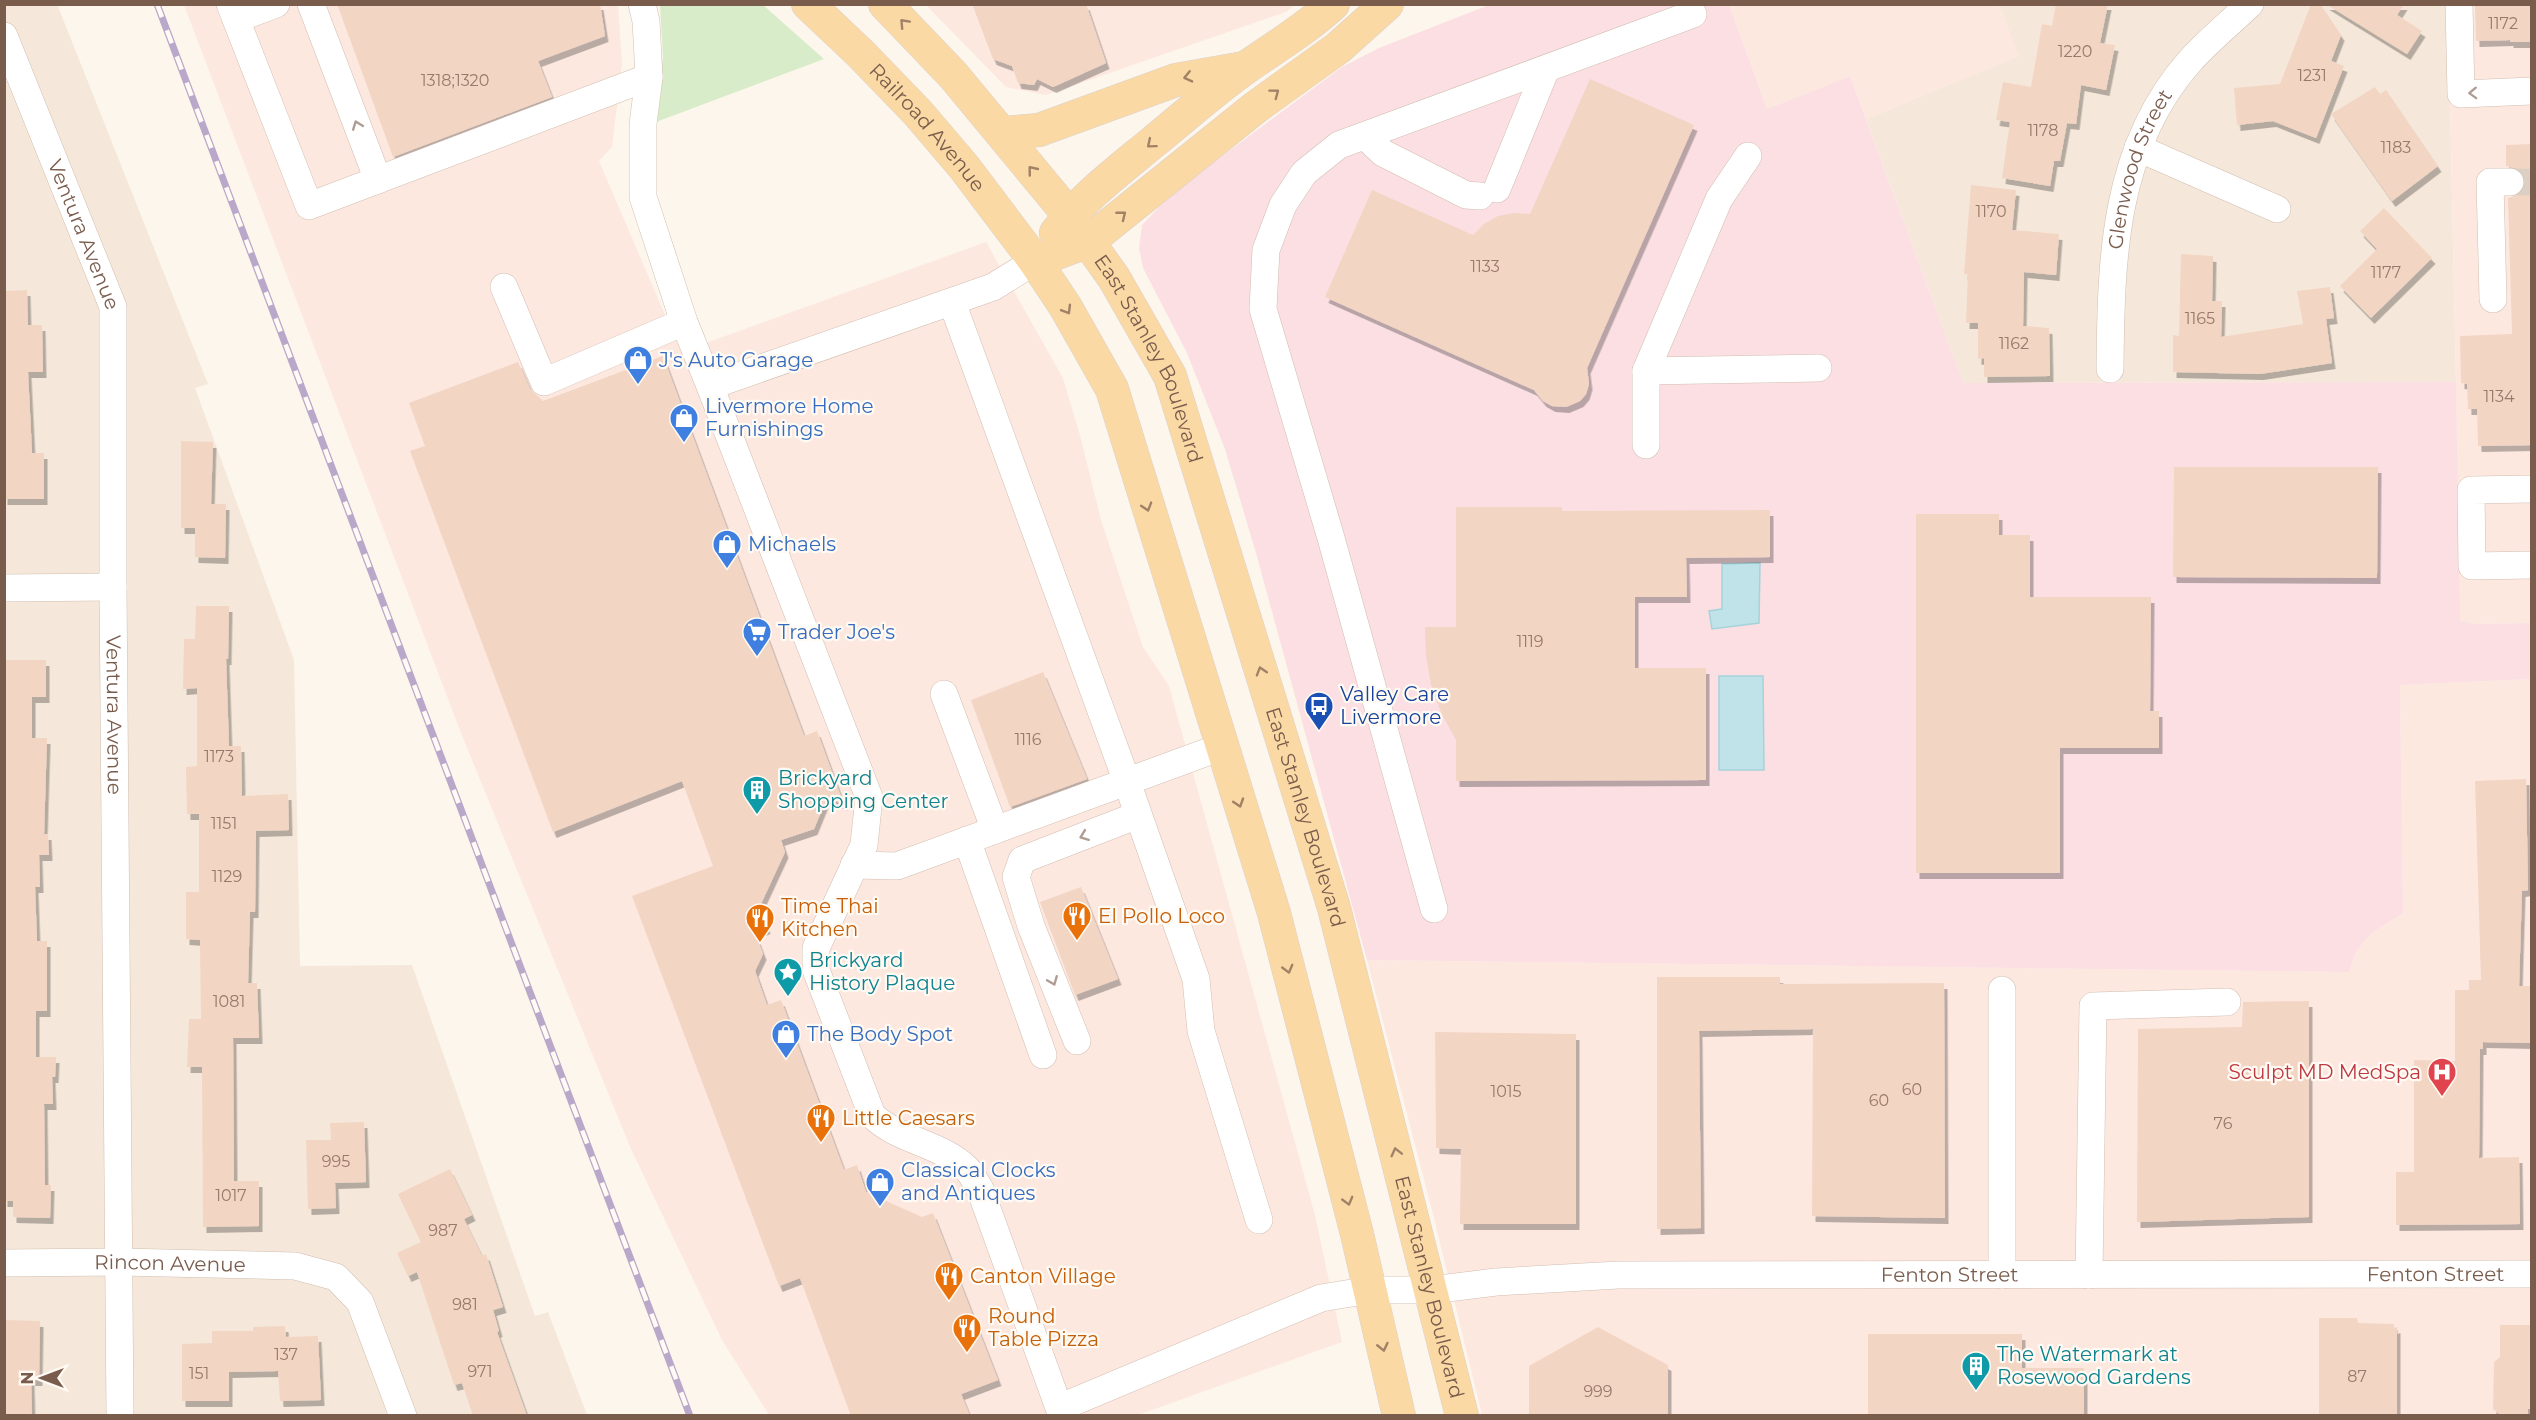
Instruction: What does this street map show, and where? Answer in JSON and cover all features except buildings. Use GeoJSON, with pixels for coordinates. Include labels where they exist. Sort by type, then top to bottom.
{"type":"FeatureCollection","features":[{"type":"Feature","properties":{"kind":"main road","name":"Railroad Avenue"},"geometry":{"type":"LineString","coordinates":[[808,4],[918,112],[964,167],[1035,261]]}},
{"type":"Feature","properties":{"kind":"main road"},"geometry":{"type":"LineString","coordinates":[[885,4],[953,75],[1069,215]]}},
{"type":"Feature","properties":{"kind":"main road"},"geometry":{"type":"LineString","coordinates":[[1334,4],[1246,67],[1090,195],[1069,215],[1035,261],[1065,306],[1112,389],[1274,913],[1370,1290],[1399,1416]]}},
{"type":"Feature","properties":{"kind":"main road","name":"East Stanley Boulevard"},"geometry":{"type":"LineString","coordinates":[[1035,261],[1089,241],[1256,107],[1338,48],[1388,4]]}},
{"type":"Feature","properties":{"kind":"main road"},"geometry":{"type":"LineString","coordinates":[[1003,133],[1040,130],[1176,80],[1246,67]]}},
{"type":"Feature","properties":{"kind":"main road","name":"East Stanley Boulevard"},"geometry":{"type":"LineString","coordinates":[[1069,215],[1114,278],[1173,386],[1334,908],[1462,1416]]}},
{"type":"Feature","properties":{"kind":"street"},"geometry":{"type":"LineString","coordinates":[[276,4],[233,12],[309,206],[649,77]]}},
{"type":"Feature","properties":{"kind":"street"},"geometry":{"type":"LineString","coordinates":[[310,4],[378,180]]}},
{"type":"Feature","properties":{"kind":"street"},"geometry":{"type":"LineString","coordinates":[[642,4],[646,21],[649,77],[643,124],[643,197],[684,322],[870,797],[864,845],[816,948],[816,970],[872,1115],[883,1125],[952,1157],[968,1170],[980,1189],[1061,1412]]}},
{"type":"Feature","properties":{"kind":"street","name":"Glenwood Street"},"geometry":{"type":"LineString","coordinates":[[2110,369],[2111,276],[2118,214],[2138,148],[2162,99],[2190,61],[2250,4]]}},
{"type":"Feature","properties":{"kind":"street"},"geometry":{"type":"LineString","coordinates":[[2459,4],[2462,94],[2532,91]]}},
{"type":"Feature","properties":{"kind":"street"},"geometry":{"type":"LineString","coordinates":[[1434,909],[1331,538],[1263,309],[1266,250],[1283,204],[1304,173],[1339,145],[1693,14]]}},
{"type":"Feature","properties":{"kind":"street","name":"Ventura Avenue"},"geometry":{"type":"LineString","coordinates":[[4,36],[113,307],[112,587],[120,1416]]}},
{"type":"Feature","properties":{"kind":"street"},"geometry":{"type":"LineString","coordinates":[[1365,136],[1383,153],[1466,195],[1489,193],[1546,69]]}},
{"type":"Feature","properties":{"kind":"street"},"geometry":{"type":"LineString","coordinates":[[2138,148],[2277,209]]}},
{"type":"Feature","properties":{"kind":"street"},"geometry":{"type":"LineString","coordinates":[[1646,446],[1646,371],[1719,199],[1748,156]]}},
{"type":"Feature","properties":{"kind":"street"},"geometry":{"type":"LineString","coordinates":[[2493,299],[2490,182],[2510,182]]}},
{"type":"Feature","properties":{"kind":"street"},"geometry":{"type":"LineString","coordinates":[[710,386],[993,287],[1035,261]]}},
{"type":"Feature","properties":{"kind":"street"},"geometry":{"type":"LineString","coordinates":[[504,287],[544,382],[684,322]]}},
{"type":"Feature","properties":{"kind":"street"},"geometry":{"type":"LineString","coordinates":[[952,302],[1127,782],[1196,979],[1201,1031],[1259,1221]]}},
{"type":"Feature","properties":{"kind":"street"},"geometry":{"type":"LineString","coordinates":[[1646,371],[1818,368]]}},
{"type":"Feature","properties":{"kind":"street"},"geometry":{"type":"LineString","coordinates":[[2532,489],[2471,490],[2472,566],[2532,565]]}},
{"type":"Feature","properties":{"kind":"street"},"geometry":{"type":"LineString","coordinates":[[4,588],[112,587]]}},
{"type":"Feature","properties":{"kind":"street"},"geometry":{"type":"LineString","coordinates":[[944,694],[995,830]]}},
{"type":"Feature","properties":{"kind":"street"},"geometry":{"type":"LineString","coordinates":[[854,865],[897,866],[1221,747]]}},
{"type":"Feature","properties":{"kind":"street"},"geometry":{"type":"LineString","coordinates":[[1077,1041],[1031,926],[1016,877],[1022,860],[1138,815]]}},
{"type":"Feature","properties":{"kind":"street"},"geometry":{"type":"LineString","coordinates":[[967,840],[1043,1055]]}},
{"type":"Feature","properties":{"kind":"street"},"geometry":{"type":"LineString","coordinates":[[2002,990],[2002,1275]]}},
{"type":"Feature","properties":{"kind":"street"},"geometry":{"type":"LineString","coordinates":[[2089,1275],[2093,1006],[2227,1002]]}},
{"type":"Feature","properties":{"kind":"street","name":"Rincon Avenue"},"geometry":{"type":"LineString","coordinates":[[4,1263],[120,1262],[295,1266],[336,1277],[360,1302],[403,1416]]}},
{"type":"Feature","properties":{"kind":"street","name":"Fenton Street"},"geometry":{"type":"LineString","coordinates":[[1061,1412],[1321,1298],[1370,1290],[1431,1290],[1496,1282],[1618,1275],[2532,1274]]}},
{"type":"Feature","properties":{"kind":"shaded area"},"geometry":{"type":"Polygon","coordinates":[[[57,4],[208,384],[195,388],[294,660],[300,966],[412,965],[535,1316],[548,1312],[587,1415],[5,1416],[4,5],[57,4]]]}},
{"type":"Feature","properties":{"kind":"shaded area"},"geometry":{"type":"Polygon","coordinates":[[[184,5],[618,5],[622,63],[612,147],[599,161],[681,352],[986,242],[1063,378],[1101,520],[1143,647],[1169,686],[1315,1215],[1342,1342],[1138,1415],[769,1415],[722,1340],[631,1149],[461,733],[184,5]]]}},
{"type":"Feature","properties":{"kind":"shaded area"},"geometry":{"type":"Polygon","coordinates":[[[926,5],[1294,5],[1286,12],[1046,95],[1006,87],[926,5]]]}},
{"type":"Feature","properties":{"kind":"shaded area"},"geometry":{"type":"Polygon","coordinates":[[[1489,5],[1729,5],[1767,109],[1850,76],[1963,383],[2456,382],[2460,620],[2473,624],[2531,623],[2531,679],[2400,685],[2403,913],[2365,940],[2355,954],[2349,972],[1367,960],[1256,553],[1225,449],[1187,353],[1143,268],[1139,248],[1142,225],[1171,194],[1342,67],[1379,48],[1489,5]]]}},
{"type":"Feature","properties":{"kind":"shaded area"},"geometry":{"type":"Polygon","coordinates":[[[1729,5],[1999,5],[2019,56],[1866,119],[1850,76],[1767,109],[1729,5]]]}},
{"type":"Feature","properties":{"kind":"shaded area"},"geometry":{"type":"Polygon","coordinates":[[[1999,5],[2448,5],[2456,382],[1963,383],[1866,119],[2018,56],[1999,5]]]}},
{"type":"Feature","properties":{"kind":"shaded area"},"geometry":{"type":"Polygon","coordinates":[[[2448,5],[2531,5],[2531,623],[2472,624],[2460,620],[2458,610],[2448,5]]]}},
{"type":"Feature","properties":{"kind":"shaded area"},"geometry":{"type":"Polygon","coordinates":[[[2531,679],[2531,1415],[1482,1415],[1367,960],[2349,972],[2355,954],[2365,940],[2403,913],[2400,685],[2531,679]]]}},
{"type":"Feature","properties":{"kind":"green space"},"geometry":{"type":"Polygon","coordinates":[[[660,5],[763,5],[824,59],[656,122],[663,57],[660,5]]]}},
{"type":"Feature","properties":{"kind":"water"},"geometry":{"type":"Polygon","coordinates":[[[1760,563],[1759,623],[1712,629],[1709,611],[1722,609],[1722,564],[1760,563]]]}},
{"type":"Feature","properties":{"kind":"water"},"geometry":{"type":"Polygon","coordinates":[[[1719,676],[1763,676],[1764,770],[1719,770],[1719,676]]]}},
{"type":"Feature","properties":{"kind":"tunnel"},"geometry":{"type":"LineString","coordinates":[[2510,182],[2532,182]]}},
{"type":"Feature","properties":{"kind":"railway"},"geometry":{"type":"LineString","coordinates":[[157,4],[690,1416]]}},
{"type":"Feature","properties":{"kind":"place","name":"J's Auto Garage"},"geometry":{"type":"Point","coordinates":[638,386]}},
{"type":"Feature","properties":{"kind":"place","name":"Livermore Home Furnishings"},"geometry":{"type":"Point","coordinates":[684,444]}},
{"type":"Feature","properties":{"kind":"place","name":"Michaels"},"geometry":{"type":"Point","coordinates":[727,570]}},
{"type":"Feature","properties":{"kind":"place","name":"Trader Joe's"},"geometry":{"type":"Point","coordinates":[757,658]}},
{"type":"Feature","properties":{"kind":"place","name":"Valley Care Livermore"},"geometry":{"type":"Point","coordinates":[1319,732]}},
{"type":"Feature","properties":{"kind":"place","name":"Brickyard Shopping Center"},"geometry":{"type":"Point","coordinates":[757,816]}},
{"type":"Feature","properties":{"kind":"place","name":"El Pollo Loco"},"geometry":{"type":"Point","coordinates":[1077,942]}},
{"type":"Feature","properties":{"kind":"place","name":"Time Thai Kitchen"},"geometry":{"type":"Point","coordinates":[760,944]}},
{"type":"Feature","properties":{"kind":"place","name":"Brickyard History Plaque"},"geometry":{"type":"Point","coordinates":[788,998]}},
{"type":"Feature","properties":{"kind":"place","name":"The Body Spot"},"geometry":{"type":"Point","coordinates":[786,1060]}},
{"type":"Feature","properties":{"kind":"place","name":"Sculpt MD MedSpa"},"geometry":{"type":"Point","coordinates":[2442,1098]}},
{"type":"Feature","properties":{"kind":"place","name":"Little Caesars"},"geometry":{"type":"Point","coordinates":[821,1144]}},
{"type":"Feature","properties":{"kind":"place","name":"Classical Clocks and Antiques"},"geometry":{"type":"Point","coordinates":[880,1208]}},
{"type":"Feature","properties":{"kind":"place","name":"Canton Village"},"geometry":{"type":"Point","coordinates":[949,1302]}},
{"type":"Feature","properties":{"kind":"place","name":"Round Table Pizza"},"geometry":{"type":"Point","coordinates":[967,1354]}},
{"type":"Feature","properties":{"kind":"place","name":"The Watermark at Rosewood Gardens"},"geometry":{"type":"Point","coordinates":[1976,1392]}}]}
